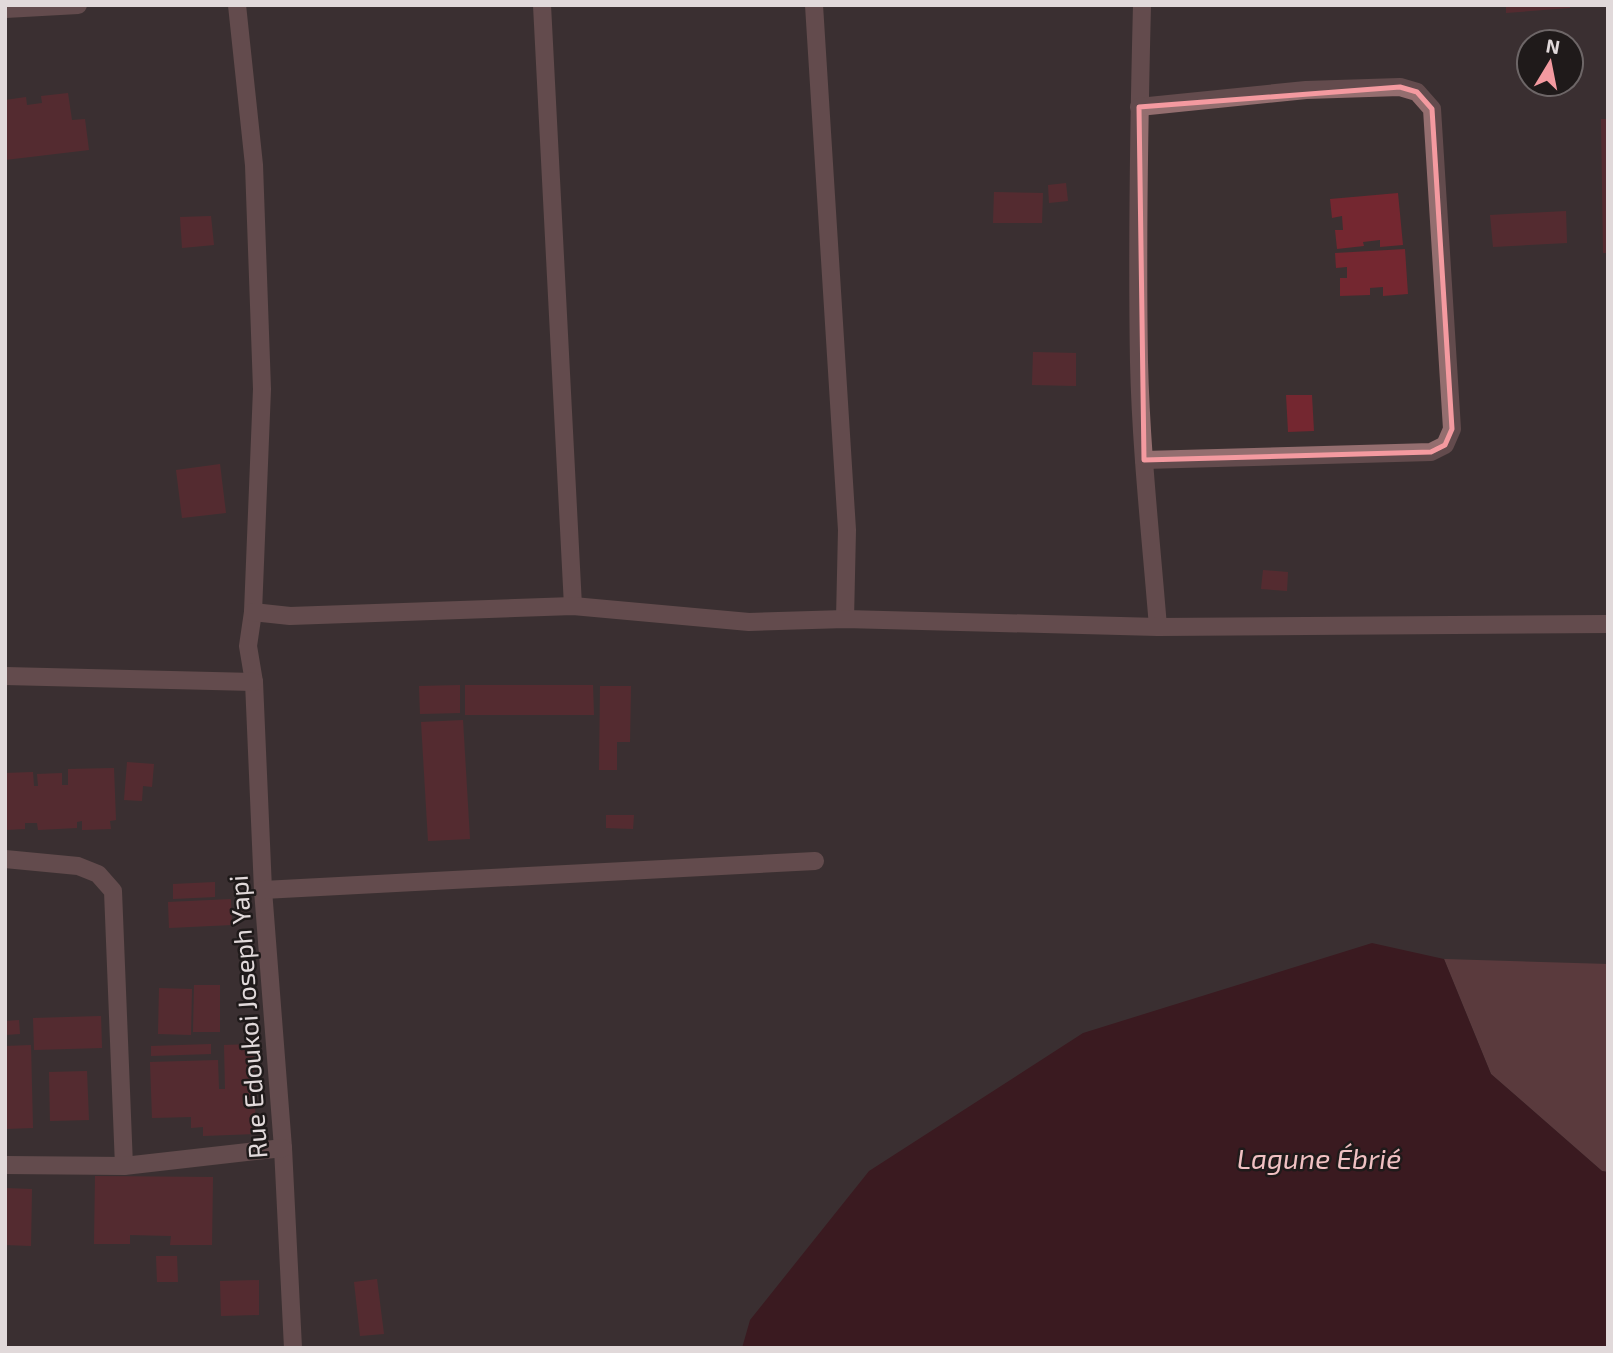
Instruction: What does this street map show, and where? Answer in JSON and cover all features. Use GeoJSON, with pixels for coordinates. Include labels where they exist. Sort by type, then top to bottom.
{"type":"FeatureCollection","features":[{"type":"Feature","properties":{"kind":"street"},"geometry":{"type":"LineString","coordinates":[[5,9],[78,5]]}},
{"type":"Feature","properties":{"kind":"street","name":"Rue Edoukoi Joseph Yapi"},"geometry":{"type":"LineString","coordinates":[[237,5],[254,165],[261,376],[253,612],[248,646],[254,682],[263,890],[283,1148],[293,1348]]}},
{"type":"Feature","properties":{"kind":"street"},"geometry":{"type":"LineString","coordinates":[[542,5],[573,606]]}},
{"type":"Feature","properties":{"kind":"street"},"geometry":{"type":"LineString","coordinates":[[814,5],[847,530],[845,619]]}},
{"type":"Feature","properties":{"kind":"street"},"geometry":{"type":"LineString","coordinates":[[1142,5],[1139,107],[1139,362],[1158,627]]}},
{"type":"Feature","properties":{"kind":"street"},"geometry":{"type":"LineString","coordinates":[[1139,107],[1306,90],[1400,87],[1417,92],[1432,109],[1452,429],[1445,445],[1431,452],[1144,460]]}},
{"type":"Feature","properties":{"kind":"street"},"geometry":{"type":"LineString","coordinates":[[253,612],[290,616],[573,606],[749,622],[845,619],[1158,627],[1608,624]]}},
{"type":"Feature","properties":{"kind":"street"},"geometry":{"type":"LineString","coordinates":[[5,676],[254,682]]}},
{"type":"Feature","properties":{"kind":"street"},"geometry":{"type":"LineString","coordinates":[[5,859],[78,866],[97,874],[113,891],[124,1166]]}},
{"type":"Feature","properties":{"kind":"street"},"geometry":{"type":"LineString","coordinates":[[263,890],[815,861]]}},
{"type":"Feature","properties":{"kind":"street"},"geometry":{"type":"LineString","coordinates":[[5,1166],[124,1166],[283,1148]]}},
{"type":"Feature","properties":{"kind":"highlighted area"},"geometry":{"type":"Polygon","coordinates":[[[1400,87],[1417,92],[1432,109],[1452,429],[1445,445],[1431,452],[1144,460],[1139,107],[1400,87]]]}},
{"type":"Feature","properties":{"kind":"shaded area"},"geometry":{"type":"Polygon","coordinates":[[[1444,959],[1608,964],[1608,1172],[1602,1171],[1491,1074],[1444,959]]]}},
{"type":"Feature","properties":{"kind":"water","name":"Lagune Ébrié"},"geometry":{"type":"Polygon","coordinates":[[[1372,943],[1444,959],[1491,1074],[1602,1171],[1608,1172],[1608,1348],[742,1348],[750,1320],[869,1171],[1083,1033],[1372,943]]]}},
{"type":"Feature","properties":{"kind":"building"},"geometry":{"type":"Polygon","coordinates":[[[1506,5],[1570,5],[1570,8],[1506,13],[1506,5]]]}},
{"type":"Feature","properties":{"kind":"building"},"geometry":{"type":"Polygon","coordinates":[[[68,93],[72,120],[85,119],[89,150],[5,160],[5,100],[26,97],[27,105],[42,103],[41,96],[68,93]]]}},
{"type":"Feature","properties":{"kind":"building"},"geometry":{"type":"Polygon","coordinates":[[[1601,119],[1608,119],[1608,253],[1603,253],[1601,119]]]}},
{"type":"Feature","properties":{"kind":"building"},"geometry":{"type":"Polygon","coordinates":[[[1066,183],[1068,201],[1049,203],[1048,185],[1066,183]]]}},
{"type":"Feature","properties":{"kind":"building"},"geometry":{"type":"Polygon","coordinates":[[[994,192],[1043,193],[1042,223],[993,223],[994,192]]]}},
{"type":"Feature","properties":{"kind":"building"},"geometry":{"type":"Polygon","coordinates":[[[1398,193],[1403,245],[1380,247],[1380,240],[1363,242],[1364,246],[1337,249],[1335,230],[1343,230],[1342,216],[1332,218],[1330,199],[1398,193]]]}},
{"type":"Feature","properties":{"kind":"building"},"geometry":{"type":"Polygon","coordinates":[[[1566,211],[1567,243],[1493,247],[1490,215],[1566,211]]]}},
{"type":"Feature","properties":{"kind":"building"},"geometry":{"type":"Polygon","coordinates":[[[211,216],[214,245],[182,248],[180,217],[211,216]]]}},
{"type":"Feature","properties":{"kind":"building"},"geometry":{"type":"Polygon","coordinates":[[[1405,249],[1408,294],[1383,296],[1383,287],[1370,288],[1370,295],[1340,296],[1340,278],[1347,278],[1347,267],[1336,268],[1335,253],[1405,249]]]}},
{"type":"Feature","properties":{"kind":"building"},"geometry":{"type":"Polygon","coordinates":[[[1033,352],[1076,353],[1076,386],[1032,385],[1033,352]]]}},
{"type":"Feature","properties":{"kind":"building"},"geometry":{"type":"Polygon","coordinates":[[[1286,395],[1312,395],[1314,431],[1288,432],[1286,395]]]}},
{"type":"Feature","properties":{"kind":"building"},"geometry":{"type":"Polygon","coordinates":[[[220,464],[226,513],[182,518],[176,470],[220,464]]]}},
{"type":"Feature","properties":{"kind":"building"},"geometry":{"type":"Polygon","coordinates":[[[1263,570],[1288,572],[1287,591],[1261,589],[1263,570]]]}},
{"type":"Feature","properties":{"kind":"building"},"geometry":{"type":"Polygon","coordinates":[[[460,685],[460,713],[420,714],[419,686],[460,685]]]}},
{"type":"Feature","properties":{"kind":"building"},"geometry":{"type":"Polygon","coordinates":[[[465,685],[593,685],[594,715],[465,715],[465,685]]]}},
{"type":"Feature","properties":{"kind":"building"},"geometry":{"type":"Polygon","coordinates":[[[600,686],[631,686],[630,742],[617,742],[617,770],[599,770],[600,686]]]}},
{"type":"Feature","properties":{"kind":"building"},"geometry":{"type":"Polygon","coordinates":[[[463,720],[470,839],[428,841],[421,722],[463,720]]]}},
{"type":"Feature","properties":{"kind":"building"},"geometry":{"type":"Polygon","coordinates":[[[127,762],[154,764],[152,787],[143,786],[142,801],[124,800],[127,762]]]}},
{"type":"Feature","properties":{"kind":"building"},"geometry":{"type":"Polygon","coordinates":[[[114,768],[116,820],[110,821],[111,829],[82,830],[82,821],[77,822],[77,828],[38,830],[37,823],[25,823],[25,829],[5,830],[5,773],[33,772],[34,786],[38,786],[37,774],[62,773],[62,785],[68,785],[68,769],[114,768]]]}},
{"type":"Feature","properties":{"kind":"building"},"geometry":{"type":"Polygon","coordinates":[[[606,815],[634,815],[633,829],[606,828],[606,815]]]}},
{"type":"Feature","properties":{"kind":"building"},"geometry":{"type":"Polygon","coordinates":[[[215,882],[215,897],[173,899],[173,884],[215,882]]]}},
{"type":"Feature","properties":{"kind":"building"},"geometry":{"type":"Polygon","coordinates":[[[231,899],[232,925],[169,928],[168,902],[231,899]]]}},
{"type":"Feature","properties":{"kind":"building"},"geometry":{"type":"Polygon","coordinates":[[[194,985],[220,985],[220,1032],[193,1032],[194,985]]]}},
{"type":"Feature","properties":{"kind":"building"},"geometry":{"type":"Polygon","coordinates":[[[159,988],[192,989],[191,1035],[158,1034],[159,988]]]}},
{"type":"Feature","properties":{"kind":"building"},"geometry":{"type":"Polygon","coordinates":[[[101,1016],[102,1048],[34,1050],[33,1018],[101,1016]]]}},
{"type":"Feature","properties":{"kind":"building"},"geometry":{"type":"Polygon","coordinates":[[[19,1020],[20,1034],[5,1035],[5,1021],[19,1020]]]}},
{"type":"Feature","properties":{"kind":"building"},"geometry":{"type":"Polygon","coordinates":[[[211,1044],[211,1054],[151,1056],[151,1046],[211,1044]]]}},
{"type":"Feature","properties":{"kind":"building"},"geometry":{"type":"Polygon","coordinates":[[[253,1044],[256,1134],[203,1136],[203,1127],[191,1128],[191,1117],[152,1118],[150,1062],[218,1060],[219,1089],[225,1089],[224,1045],[253,1044]]]}},
{"type":"Feature","properties":{"kind":"building"},"geometry":{"type":"Polygon","coordinates":[[[31,1045],[33,1128],[5,1129],[5,1046],[31,1045]]]}},
{"type":"Feature","properties":{"kind":"building"},"geometry":{"type":"Polygon","coordinates":[[[87,1071],[89,1120],[50,1121],[49,1072],[87,1071]]]}},
{"type":"Feature","properties":{"kind":"building"},"geometry":{"type":"Polygon","coordinates":[[[95,1176],[213,1177],[212,1245],[170,1245],[171,1236],[130,1235],[130,1244],[94,1244],[95,1176]]]}},
{"type":"Feature","properties":{"kind":"building"},"geometry":{"type":"Polygon","coordinates":[[[5,1188],[32,1189],[31,1246],[5,1245],[5,1188]]]}},
{"type":"Feature","properties":{"kind":"building"},"geometry":{"type":"Polygon","coordinates":[[[156,1256],[177,1256],[178,1282],[157,1282],[156,1256]]]}},
{"type":"Feature","properties":{"kind":"building"},"geometry":{"type":"Polygon","coordinates":[[[377,1279],[384,1334],[360,1336],[354,1282],[377,1279]]]}},
{"type":"Feature","properties":{"kind":"building"},"geometry":{"type":"Polygon","coordinates":[[[259,1280],[259,1315],[221,1316],[220,1281],[259,1280]]]}}]}
